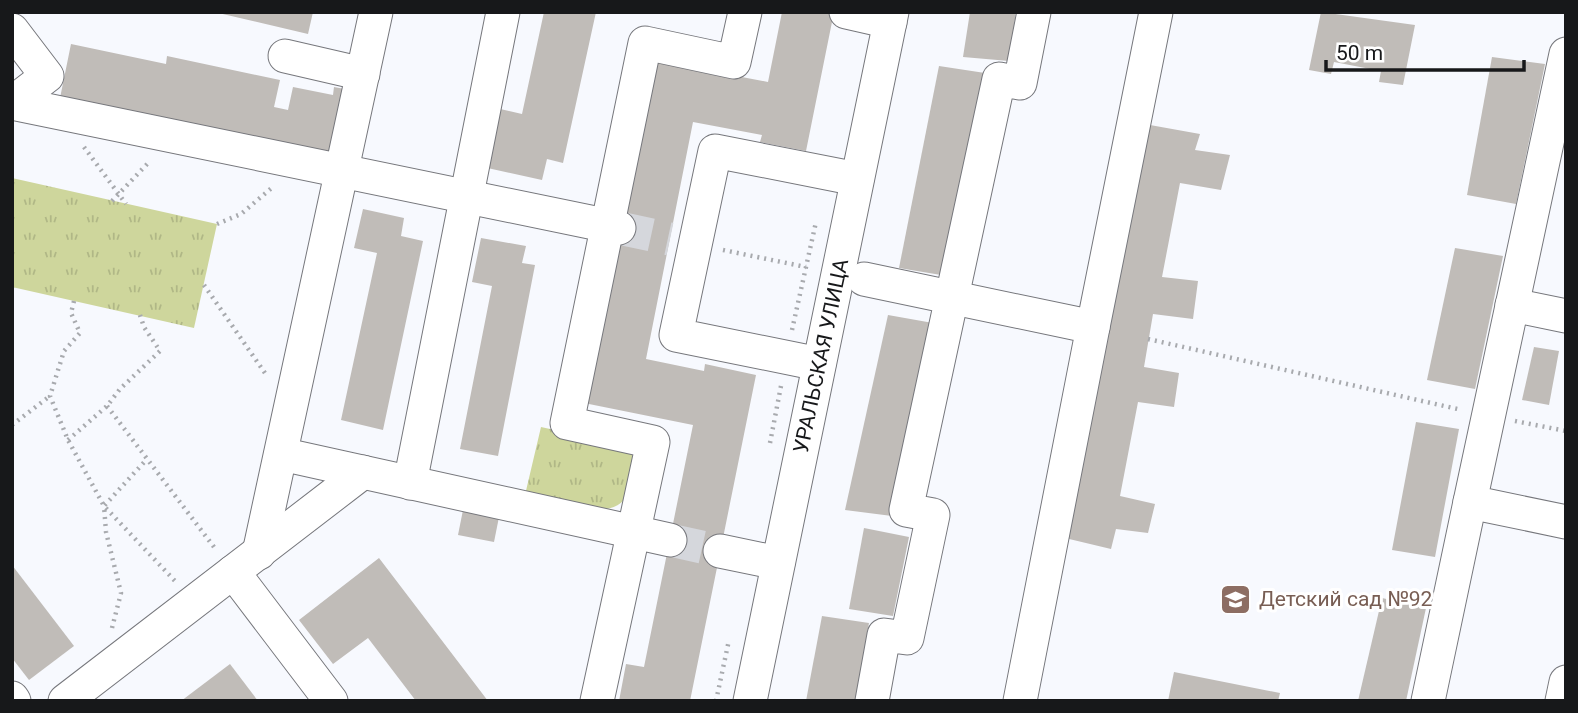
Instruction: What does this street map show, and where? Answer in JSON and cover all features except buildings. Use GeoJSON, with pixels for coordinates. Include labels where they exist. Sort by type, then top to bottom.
{"type":"FeatureCollection","features":[{"type":"Feature","properties":{"kind":"street"},"geometry":{"type":"LineString","coordinates":[[331,701],[246,562],[281,454],[376,12]]}},
{"type":"Feature","properties":{"kind":"street"},"geometry":{"type":"LineString","coordinates":[[410,483],[503,12]]}},
{"type":"Feature","properties":{"kind":"street"},"geometry":{"type":"LineString","coordinates":[[597,701],[653,442],[567,424],[614,227],[645,43],[734,62],[745,12]]}},
{"type":"Feature","properties":{"kind":"street"},"geometry":{"type":"LineString","coordinates":[[846,12],[891,17]]}},
{"type":"Feature","properties":{"kind":"street"},"geometry":{"type":"LineString","coordinates":[[872,701],[884,635],[907,638],[933,515],[906,510],[999,79],[1020,83],[1034,12]]}},
{"type":"Feature","properties":{"kind":"street"},"geometry":{"type":"LineString","coordinates":[[1020,701],[1156,12]]}},
{"type":"Feature","properties":{"kind":"street","name":"УРАЛЬСКАЯ УЛИЦА"},"geometry":{"type":"LineString","coordinates":[[750,701],[891,17]]}},
{"type":"Feature","properties":{"kind":"street"},"geometry":{"type":"LineString","coordinates":[[12,30],[47,76],[12,103]]}},
{"type":"Feature","properties":{"kind":"street"},"geometry":{"type":"LineString","coordinates":[[1428,701],[1566,54]]}},
{"type":"Feature","properties":{"kind":"street"},"geometry":{"type":"LineString","coordinates":[[285,56],[363,74]]}},
{"type":"Feature","properties":{"kind":"street"},"geometry":{"type":"LineString","coordinates":[[12,103],[614,227]]}},
{"type":"Feature","properties":{"kind":"street"},"geometry":{"type":"LineString","coordinates":[[819,364],[676,335],[682,241],[715,150],[858,179]]}},
{"type":"Feature","properties":{"kind":"street"},"geometry":{"type":"LineString","coordinates":[[864,279],[1093,327]]}},
{"type":"Feature","properties":{"kind":"street"},"geometry":{"type":"LineString","coordinates":[[1512,305],[1566,316]]}},
{"type":"Feature","properties":{"kind":"street"},"geometry":{"type":"LineString","coordinates":[[281,454],[670,540]]}},
{"type":"Feature","properties":{"kind":"street"},"geometry":{"type":"LineString","coordinates":[[77,697],[109,667],[363,472]]}},
{"type":"Feature","properties":{"kind":"street"},"geometry":{"type":"LineString","coordinates":[[1471,502],[1566,522]]}},
{"type":"Feature","properties":{"kind":"street"},"geometry":{"type":"LineString","coordinates":[[720,551],[778,563]]}},
{"type":"Feature","properties":{"kind":"street"},"geometry":{"type":"LineString","coordinates":[[1562,701],[1566,682]]}},
{"type":"Feature","properties":{"kind":"path"},"geometry":{"type":"LineString","coordinates":[[59,113],[126,204]]}},
{"type":"Feature","properties":{"kind":"path"},"geometry":{"type":"LineString","coordinates":[[112,201],[173,136]]}},
{"type":"Feature","properties":{"kind":"path"},"geometry":{"type":"LineString","coordinates":[[217,224],[241,214],[302,163]]}},
{"type":"Feature","properties":{"kind":"path"},"geometry":{"type":"LineString","coordinates":[[738,252],[806,267]]}},
{"type":"Feature","properties":{"kind":"path"},"geometry":{"type":"LineString","coordinates":[[204,285],[290,409]]}},
{"type":"Feature","properties":{"kind":"path"},"geometry":{"type":"LineString","coordinates":[[12,425],[50,397],[64,351],[80,332],[71,313],[74,301]]}},
{"type":"Feature","properties":{"kind":"path"},"geometry":{"type":"LineString","coordinates":[[68,440],[107,407],[120,389],[160,351],[144,327],[140,315]]}},
{"type":"Feature","properties":{"kind":"path"},"geometry":{"type":"LineString","coordinates":[[1148,339],[1566,431]]}},
{"type":"Feature","properties":{"kind":"path"},"geometry":{"type":"LineString","coordinates":[[50,397],[68,440],[104,506],[176,582],[191,604]]}},
{"type":"Feature","properties":{"kind":"path"},"geometry":{"type":"LineString","coordinates":[[107,407],[147,459],[246,562]]}},
{"type":"Feature","properties":{"kind":"path"},"geometry":{"type":"LineString","coordinates":[[109,667],[113,618],[121,593],[106,532],[104,506],[147,459]]}},
{"type":"Feature","properties":{"kind":"green space"},"geometry":{"type":"Polygon","coordinates":[[[12,178],[217,224],[194,328],[12,287],[12,178]]]}},
{"type":"Feature","properties":{"kind":"green space"},"geometry":{"type":"Polygon","coordinates":[[[541,427],[622,445],[637,465],[626,497],[618,505],[594,510],[525,495],[541,427]]]}},
{"type":"Feature","properties":{"kind":"tunnel"},"geometry":{"type":"LineString","coordinates":[[619,228],[670,239]]}},
{"type":"Feature","properties":{"kind":"tunnel"},"geometry":{"type":"LineString","coordinates":[[670,540],[720,551]]}},
{"type":"Feature","properties":{"kind":"place","name":"Детский сад №92"},"geometry":{"type":"Point","coordinates":[1236,599]}}]}
